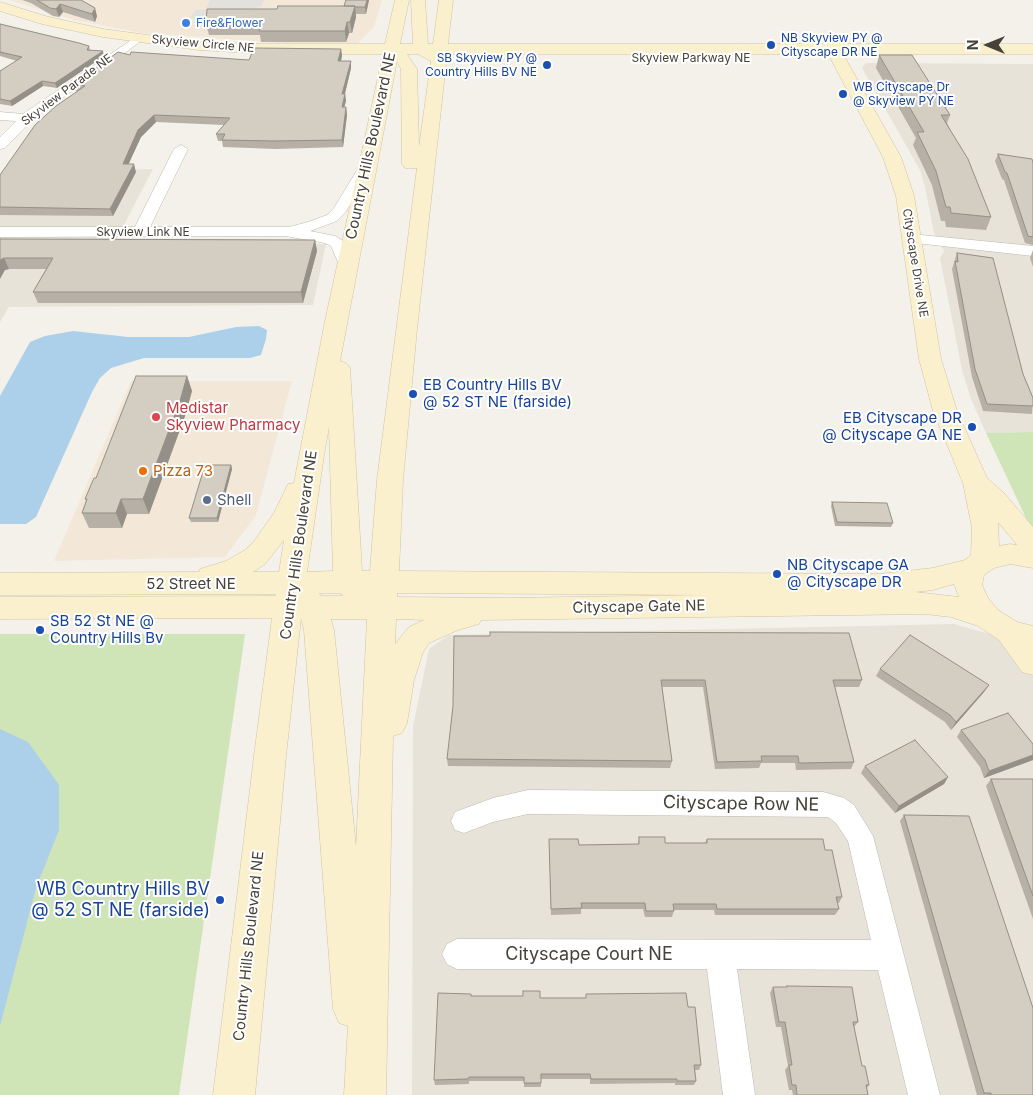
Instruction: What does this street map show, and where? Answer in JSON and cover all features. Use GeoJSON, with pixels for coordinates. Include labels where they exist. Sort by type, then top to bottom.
{"type":"FeatureCollection","features":[{"type":"Feature","properties":{"kind":"street"},"geometry":{"type":"LineString","coordinates":[[418,0],[443,58]]}},
{"type":"Feature","properties":{"kind":"street"},"geometry":{"type":"LineString","coordinates":[[365,1095],[382,595],[391,470],[432,109],[443,58],[446,0]]}},
{"type":"Feature","properties":{"kind":"street"},"geometry":{"type":"LineString","coordinates":[[348,50],[368,46],[379,40],[401,3]]}},
{"type":"Feature","properties":{"kind":"street","name":"Country Hills Boulevard NE"},"geometry":{"type":"LineString","coordinates":[[234,1095],[270,756],[298,599],[311,455],[367,166],[395,55],[401,3]]}},
{"type":"Feature","properties":{"kind":"street","name":"Skyview Circle NE"},"geometry":{"type":"LineString","coordinates":[[0,6],[132,42],[238,48],[348,50],[443,58]]}},
{"type":"Feature","properties":{"kind":"street","name":"Skyview Circle NE"},"geometry":{"type":"LineString","coordinates":[[0,16],[50,31],[235,56],[395,55]]}},
{"type":"Feature","properties":{"kind":"street","name":"Skyview Parade NE"},"geometry":{"type":"LineString","coordinates":[[0,145],[26,118],[132,42]]}},
{"type":"Feature","properties":{"kind":"street","name":"Skyview Parkway NE"},"geometry":{"type":"LineString","coordinates":[[443,58],[482,59],[1033,49]]}},
{"type":"Feature","properties":{"kind":"street","name":"Skyview Parkway NE"},"geometry":{"type":"LineString","coordinates":[[443,58],[837,53],[1033,57]]}},
{"type":"Feature","properties":{"kind":"street","name":"Cityscape Drive NE"},"geometry":{"type":"LineString","coordinates":[[837,53],[892,157],[904,196],[930,359],[945,411],[976,483],[986,528],[979,564],[970,575],[968,585],[976,604],[1010,630]]}},
{"type":"Feature","properties":{"kind":"street"},"geometry":{"type":"LineString","coordinates":[[395,55],[409,68],[413,266]]}},
{"type":"Feature","properties":{"kind":"street"},"geometry":{"type":"LineString","coordinates":[[443,58],[482,59]]}},
{"type":"Feature","properties":{"kind":"street"},"geometry":{"type":"LineString","coordinates":[[0,116],[26,118]]}},
{"type":"Feature","properties":{"kind":"street"},"geometry":{"type":"LineString","coordinates":[[140,232],[181,149]]}},
{"type":"Feature","properties":{"kind":"street","name":"Skyview Link NE"},"geometry":{"type":"LineString","coordinates":[[0,232],[285,231],[312,226],[332,218],[340,210],[367,166]]}},
{"type":"Feature","properties":{"kind":"street","name":"Skyview Link NE"},"geometry":{"type":"LineString","coordinates":[[285,231],[330,240],[338,244],[347,266]]}},
{"type":"Feature","properties":{"kind":"street"},"geometry":{"type":"LineString","coordinates":[[911,240],[1033,251]]}},
{"type":"Feature","properties":{"kind":"street"},"geometry":{"type":"LineString","coordinates":[[336,321],[348,582],[355,592],[364,599],[382,595]]}},
{"type":"Feature","properties":{"kind":"street"},"geometry":{"type":"LineString","coordinates":[[187,584],[236,569],[255,558],[266,547],[286,518],[311,455]]}},
{"type":"Feature","properties":{"kind":"street","name":"Cityscape Drive NE"},"geometry":{"type":"LineString","coordinates":[[976,483],[995,500],[1033,545]]}},
{"type":"Feature","properties":{"kind":"street","name":"Cityscape Gate NE"},"geometry":{"type":"LineString","coordinates":[[298,599],[382,595],[879,585],[933,579],[1010,554],[1033,558]]}},
{"type":"Feature","properties":{"kind":"street","name":"52 Street NE"},"geometry":{"type":"LineString","coordinates":[[0,608],[298,599],[348,582]]}},
{"type":"Feature","properties":{"kind":"street","name":"52 Street NE"},"geometry":{"type":"LineString","coordinates":[[0,584],[187,584],[298,599]]}},
{"type":"Feature","properties":{"kind":"street","name":"Cityscape Gate NE"},"geometry":{"type":"LineString","coordinates":[[382,595],[504,609],[925,603],[952,606],[1010,630]]}},
{"type":"Feature","properties":{"kind":"street"},"geometry":{"type":"LineString","coordinates":[[298,599],[319,630],[361,1095]]}},
{"type":"Feature","properties":{"kind":"street"},"geometry":{"type":"LineString","coordinates":[[374,813],[399,680],[409,647],[419,635],[454,619],[504,609]]}},
{"type":"Feature","properties":{"kind":"street"},"geometry":{"type":"LineString","coordinates":[[1010,630],[1033,663]]}},
{"type":"Feature","properties":{"kind":"street","name":"Cityscape Row NE"},"geometry":{"type":"LineString","coordinates":[[464,821],[493,810],[528,802],[823,804],[835,807],[845,814],[860,836],[924,1095]]}},
{"type":"Feature","properties":{"kind":"street","name":"Cityscape Court NE"},"geometry":{"type":"LineString","coordinates":[[457,954],[890,955]]}},
{"type":"Feature","properties":{"kind":"street"},"geometry":{"type":"LineString","coordinates":[[720,955],[739,1095]]}},
{"type":"Feature","properties":{"kind":"shaded area"},"geometry":{"type":"Polygon","coordinates":[[[9,0],[382,0],[374,27],[358,43],[283,43],[142,33],[74,20],[9,0]]]}},
{"type":"Feature","properties":{"kind":"shaded area"},"geometry":{"type":"Polygon","coordinates":[[[210,0],[264,0],[261,7],[253,8],[260,18],[190,18],[195,10],[212,9],[206,8],[210,0]]]}},
{"type":"Feature","properties":{"kind":"shaded area"},"geometry":{"type":"Polygon","coordinates":[[[866,63],[1033,64],[1033,432],[986,433],[971,399],[962,370],[940,258],[944,251],[934,233],[920,170],[862,68],[866,63]]]}},
{"type":"Feature","properties":{"kind":"shaded area"},"geometry":{"type":"Polygon","coordinates":[[[153,169],[114,244],[326,244],[313,305],[9,307],[0,322],[0,173],[153,169]]]}},
{"type":"Feature","properties":{"kind":"shaded area"},"geometry":{"type":"Polygon","coordinates":[[[131,381],[292,381],[256,515],[225,557],[54,561],[131,381]]]}},
{"type":"Feature","properties":{"kind":"shaded area"},"geometry":{"type":"Polygon","coordinates":[[[954,624],[1033,646],[1033,1095],[412,1095],[413,726],[429,649],[449,635],[954,624]]]}},
{"type":"Feature","properties":{"kind":"green space"},"geometry":{"type":"Polygon","coordinates":[[[1033,432],[1033,533],[986,433],[1033,432]]]}},
{"type":"Feature","properties":{"kind":"green space"},"geometry":{"type":"Polygon","coordinates":[[[0,634],[245,634],[179,1095],[0,1095],[0,634]]]}},
{"type":"Feature","properties":{"kind":"water"},"geometry":{"type":"Polygon","coordinates":[[[259,326],[267,330],[261,355],[250,358],[144,358],[111,368],[100,378],[92,392],[36,517],[26,524],[0,524],[0,396],[30,342],[45,336],[73,331],[128,337],[189,337],[236,327],[259,326]]]}},
{"type":"Feature","properties":{"kind":"water"},"geometry":{"type":"Polygon","coordinates":[[[0,729],[28,742],[59,785],[59,830],[36,888],[0,1026],[0,729]]]}},
{"type":"Feature","properties":{"kind":"building"},"geometry":{"type":"Polygon","coordinates":[[[37,0],[81,0],[95,8],[92,14],[60,4],[56,9],[50,8],[37,0]]]}},
{"type":"Feature","properties":{"kind":"building"},"geometry":{"type":"Polygon","coordinates":[[[346,0],[367,0],[365,7],[354,7],[344,6],[346,0]]]}},
{"type":"Feature","properties":{"kind":"building"},"geometry":{"type":"Polygon","coordinates":[[[278,6],[355,6],[345,31],[259,31],[262,24],[206,24],[207,9],[277,9],[278,6]]]}},
{"type":"Feature","properties":{"kind":"building"},"geometry":{"type":"Polygon","coordinates":[[[0,24],[89,46],[87,50],[103,51],[55,83],[42,81],[10,101],[0,99],[0,71],[22,57],[0,52],[0,24]]]}},
{"type":"Feature","properties":{"kind":"building"},"geometry":{"type":"Polygon","coordinates":[[[254,48],[341,49],[338,61],[351,61],[342,94],[345,94],[342,107],[346,107],[342,140],[222,140],[225,134],[216,134],[230,118],[154,115],[138,130],[123,164],[134,164],[110,209],[0,207],[0,175],[35,125],[56,106],[85,86],[73,84],[118,52],[130,55],[131,52],[249,60],[254,48]]]}},
{"type":"Feature","properties":{"kind":"building"},"geometry":{"type":"Polygon","coordinates":[[[879,55],[912,55],[950,115],[941,115],[968,159],[991,217],[951,213],[950,207],[946,207],[936,171],[917,132],[924,132],[879,55]]]}},
{"type":"Feature","properties":{"kind":"building"},"geometry":{"type":"Polygon","coordinates":[[[998,154],[1032,159],[1033,237],[1028,236],[1007,173],[998,154]]]}},
{"type":"Feature","properties":{"kind":"building"},"geometry":{"type":"Polygon","coordinates":[[[0,239],[315,240],[301,292],[33,292],[53,258],[4,258],[0,260],[0,239]]]}},
{"type":"Feature","properties":{"kind":"building"},"geometry":{"type":"Polygon","coordinates":[[[957,253],[993,258],[1023,374],[1033,398],[1033,406],[987,404],[975,369],[955,261],[958,262],[957,253]]]}},
{"type":"Feature","properties":{"kind":"building"},"geometry":{"type":"Polygon","coordinates":[[[136,376],[187,376],[180,401],[143,499],[121,499],[116,513],[82,513],[87,499],[85,499],[94,478],[96,478],[136,376]]]}},
{"type":"Feature","properties":{"kind":"building"},"geometry":{"type":"Polygon","coordinates":[[[205,465],[231,465],[217,518],[189,518],[205,465]]]}},
{"type":"Feature","properties":{"kind":"building"},"geometry":{"type":"Polygon","coordinates":[[[832,502],[887,503],[893,523],[837,522],[832,502]]]}},
{"type":"Feature","properties":{"kind":"building"},"geometry":{"type":"Polygon","coordinates":[[[490,632],[849,633],[862,680],[833,680],[854,762],[799,763],[798,756],[761,756],[762,761],[717,762],[705,680],[661,680],[672,761],[447,759],[453,706],[454,636],[490,636],[490,632]]]}},
{"type":"Feature","properties":{"kind":"building"},"geometry":{"type":"Polygon","coordinates":[[[910,635],[989,685],[956,722],[950,715],[880,669],[910,635]]]}},
{"type":"Feature","properties":{"kind":"building"},"geometry":{"type":"Polygon","coordinates":[[[1008,713],[1033,744],[1033,755],[989,771],[985,760],[961,730],[1008,713]]]}},
{"type":"Feature","properties":{"kind":"building"},"geometry":{"type":"Polygon","coordinates":[[[915,740],[948,777],[899,806],[865,766],[915,740]]]}},
{"type":"Feature","properties":{"kind":"building"},"geometry":{"type":"Polygon","coordinates":[[[991,779],[1033,779],[1033,896],[991,779]]]}},
{"type":"Feature","properties":{"kind":"building"},"geometry":{"type":"Polygon","coordinates":[[[904,815],[969,816],[1033,1008],[1033,1095],[991,1095],[991,1093],[984,1093],[904,815]]]}},
{"type":"Feature","properties":{"kind":"building"},"geometry":{"type":"Polygon","coordinates":[[[639,837],[665,837],[665,843],[707,843],[707,839],[823,839],[825,850],[832,850],[842,897],[836,897],[839,909],[717,909],[716,904],[673,904],[674,911],[646,911],[645,903],[581,903],[582,908],[551,909],[549,839],[578,839],[579,845],[639,844],[639,837]]]}},
{"type":"Feature","properties":{"kind":"building"},"geometry":{"type":"Polygon","coordinates":[[[773,987],[852,987],[858,1022],[853,1022],[862,1066],[865,1066],[869,1085],[866,1085],[868,1095],[797,1095],[796,1085],[792,1085],[789,1065],[792,1065],[785,1022],[779,1022],[773,987]]]}},
{"type":"Feature","properties":{"kind":"building"},"geometry":{"type":"Polygon","coordinates":[[[523,991],[540,991],[540,998],[586,998],[586,994],[686,993],[688,1007],[695,1007],[701,1065],[694,1065],[696,1081],[677,1081],[677,1079],[591,1079],[590,1074],[541,1074],[541,1083],[524,1083],[524,1077],[469,1077],[468,1079],[434,1080],[438,993],[471,994],[471,996],[523,996],[523,991]]]}},
{"type":"Feature","properties":{"kind":"place","name":"Fire&Flower"},"geometry":{"type":"Point","coordinates":[186,23]}},
{"type":"Feature","properties":{"kind":"place","name":"NB Skyview PY @ Cityscape DR NE"},"geometry":{"type":"Point","coordinates":[771,45]}},
{"type":"Feature","properties":{"kind":"place","name":"SB Skyview PY @ Country Hills BV NE"},"geometry":{"type":"Point","coordinates":[547,65]}},
{"type":"Feature","properties":{"kind":"place","name":"WB Cityscape Dr @ Skyview PY NE"},"geometry":{"type":"Point","coordinates":[843,94]}},
{"type":"Feature","properties":{"kind":"place","name":"EB Country Hills BV @ 52 ST NE (farside)"},"geometry":{"type":"Point","coordinates":[413,394]}},
{"type":"Feature","properties":{"kind":"place","name":"Medistar Skyview Pharmacy"},"geometry":{"type":"Point","coordinates":[156,417]}},
{"type":"Feature","properties":{"kind":"place","name":"EB Cityscape DR @ Cityscape GA NE"},"geometry":{"type":"Point","coordinates":[972,427]}},
{"type":"Feature","properties":{"kind":"place","name":"Pizza 73"},"geometry":{"type":"Point","coordinates":[143,471]}},
{"type":"Feature","properties":{"kind":"place","name":"Shell"},"geometry":{"type":"Point","coordinates":[207,500]}},
{"type":"Feature","properties":{"kind":"place","name":"NB Cityscape GA @ Cityscape DR"},"geometry":{"type":"Point","coordinates":[777,574]}},
{"type":"Feature","properties":{"kind":"place","name":"SB 52 St NE @ Country Hills Bv"},"geometry":{"type":"Point","coordinates":[40,630]}},
{"type":"Feature","properties":{"kind":"place","name":"WB Country Hills BV @ 52 ST NE (farside)"},"geometry":{"type":"Point","coordinates":[220,900]}}]}
